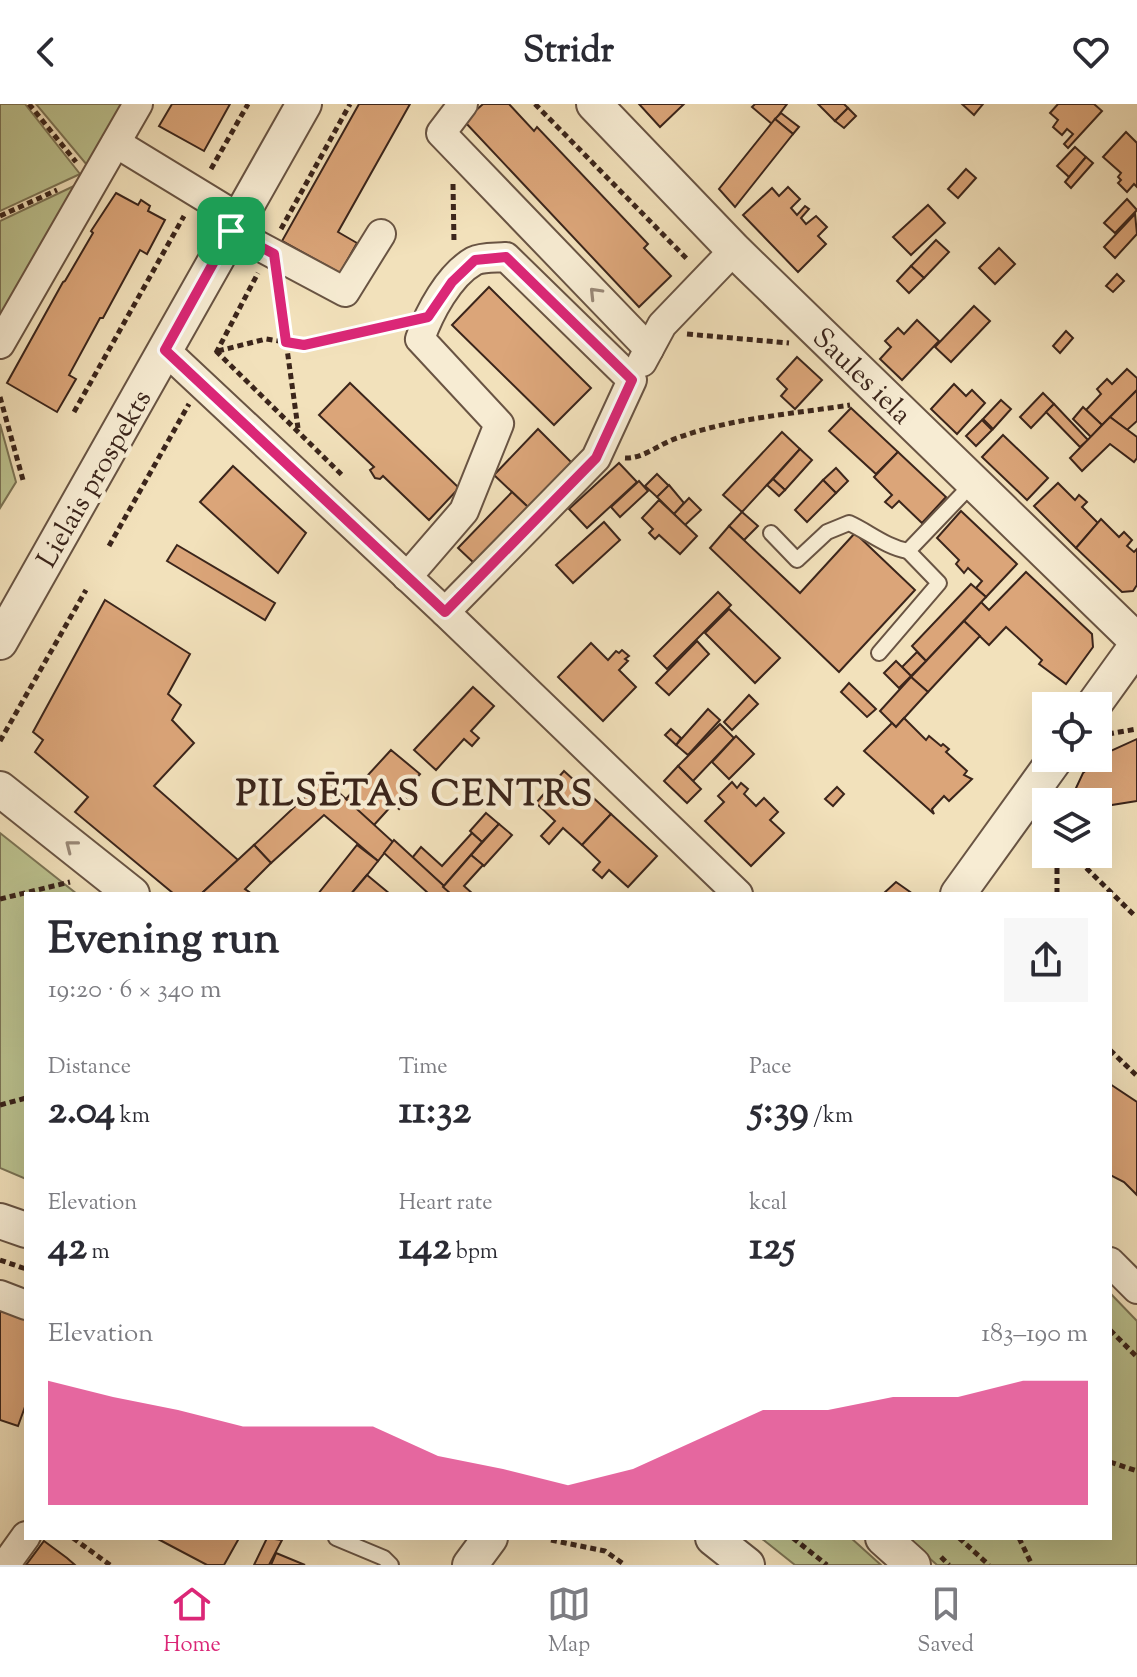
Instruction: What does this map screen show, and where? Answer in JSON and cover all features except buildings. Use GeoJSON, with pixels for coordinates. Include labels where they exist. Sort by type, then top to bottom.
{"type":"FeatureCollection","features":[{"type":"Feature","properties":{"kind":"street"},"geometry":{"type":"LineString","coordinates":[[0,344],[92,178],[138,104]]}},
{"type":"Feature","properties":{"kind":"street","name":"Lielais prospekts"},"geometry":{"type":"LineString","coordinates":[[0,642],[304,104]]}},
{"type":"Feature","properties":{"kind":"street"},"geometry":{"type":"LineString","coordinates":[[463,104],[441,133],[654,340]]}},
{"type":"Feature","properties":{"kind":"street","name":"Saules iela"},"geometry":{"type":"LineString","coordinates":[[594,104],[734,250],[1137,643]]}},
{"type":"Feature","properties":{"kind":"street"},"geometry":{"type":"LineString","coordinates":[[116,143],[197,193],[274,254],[345,292],[381,234]]}},
{"type":"Feature","properties":{"kind":"street"},"geometry":{"type":"LineString","coordinates":[[445,612],[597,455],[654,340],[734,250]]}},
{"type":"Feature","properties":{"kind":"street"},"geometry":{"type":"LineString","coordinates":[[407,577],[464,511],[499,424],[420,339],[428,317],[456,278],[475,260],[506,257],[632,380]]}},
{"type":"Feature","properties":{"kind":"street"},"geometry":{"type":"LineString","coordinates":[[165,350],[445,612],[736,892]]}},
{"type":"Feature","properties":{"kind":"street"},"geometry":{"type":"LineString","coordinates":[[1112,695],[1137,643]]}},
{"type":"Feature","properties":{"kind":"street"},"geometry":{"type":"LineString","coordinates":[[959,892],[1046,772]]}},
{"type":"Feature","properties":{"kind":"street"},"geometry":{"type":"LineString","coordinates":[[0,789],[129,892]]}},
{"type":"Feature","properties":{"kind":"street"},"geometry":{"type":"LineString","coordinates":[[0,1221],[24,1229]]}},
{"type":"Feature","properties":{"kind":"street"},"geometry":{"type":"LineString","coordinates":[[0,1295],[24,1304]]}},
{"type":"Feature","properties":{"kind":"street"},"geometry":{"type":"LineString","coordinates":[[0,1564],[8,1561],[24,1539]]}},
{"type":"Feature","properties":{"kind":"street"},"geometry":{"type":"LineString","coordinates":[[470,1565],[489,1540]]}},
{"type":"Feature","properties":{"kind":"street"},"geometry":{"type":"LineString","coordinates":[[716,1540],[747,1565]]}},
{"type":"Feature","properties":{"kind":"street"},"geometry":{"type":"LineString","coordinates":[[885,1540],[913,1565]]}},
{"type":"Feature","properties":{"kind":"lane"},"geometry":{"type":"LineString","coordinates":[[908,551],[974,482]]}},
{"type":"Feature","properties":{"kind":"lane"},"geometry":{"type":"LineString","coordinates":[[771,533],[797,560],[827,532],[849,523],[892,548],[908,551],[939,583],[879,653]]}},
{"type":"Feature","properties":{"kind":"lane"},"geometry":{"type":"LineString","coordinates":[[341,1540],[384,1558],[391,1565]]}},
{"type":"Feature","properties":{"kind":"path"},"geometry":{"type":"LineString","coordinates":[[0,216],[92,178],[29,104]]}},
{"type":"Feature","properties":{"kind":"path"},"geometry":{"type":"LineString","coordinates":[[74,412],[248,104]]}},
{"type":"Feature","properties":{"kind":"path"},"geometry":{"type":"LineString","coordinates":[[535,104],[706,279]]}},
{"type":"Feature","properties":{"kind":"path"},"geometry":{"type":"LineString","coordinates":[[454,147],[456,278]]}},
{"type":"Feature","properties":{"kind":"path"},"geometry":{"type":"LineString","coordinates":[[274,254],[298,429]]}},
{"type":"Feature","properties":{"kind":"path"},"geometry":{"type":"LineString","coordinates":[[216,351],[266,339],[304,345],[428,317]]}},
{"type":"Feature","properties":{"kind":"path"},"geometry":{"type":"LineString","coordinates":[[654,340],[791,343]]}},
{"type":"Feature","properties":{"kind":"path"},"geometry":{"type":"LineString","coordinates":[[0,397],[23,480]]}},
{"type":"Feature","properties":{"kind":"path"},"geometry":{"type":"LineString","coordinates":[[109,546],[190,402]]}},
{"type":"Feature","properties":{"kind":"path"},"geometry":{"type":"LineString","coordinates":[[597,455],[635,459],[668,441],[702,429],[855,404]]}},
{"type":"Feature","properties":{"kind":"path"},"geometry":{"type":"LineString","coordinates":[[0,741],[86,590]]}},
{"type":"Feature","properties":{"kind":"path"},"geometry":{"type":"LineString","coordinates":[[1112,723],[1137,729]]}},
{"type":"Feature","properties":{"kind":"path"},"geometry":{"type":"LineString","coordinates":[[1057,868],[1057,892]]}},
{"type":"Feature","properties":{"kind":"path"},"geometry":{"type":"LineString","coordinates":[[1086,868],[1111,892]]}},
{"type":"Feature","properties":{"kind":"path"},"geometry":{"type":"LineString","coordinates":[[29,892],[83,879]]}},
{"type":"Feature","properties":{"kind":"path"},"geometry":{"type":"LineString","coordinates":[[0,899],[24,893]]}},
{"type":"Feature","properties":{"kind":"path"},"geometry":{"type":"LineString","coordinates":[[1112,893],[1136,917]]}},
{"type":"Feature","properties":{"kind":"path"},"geometry":{"type":"LineString","coordinates":[[1112,1052],[1137,1076]]}},
{"type":"Feature","properties":{"kind":"path"},"geometry":{"type":"LineString","coordinates":[[0,1105],[24,1099]]}},
{"type":"Feature","properties":{"kind":"path"},"geometry":{"type":"LineString","coordinates":[[0,1260],[24,1268]]}},
{"type":"Feature","properties":{"kind":"path"},"geometry":{"type":"LineString","coordinates":[[1112,1332],[1137,1357]]}},
{"type":"Feature","properties":{"kind":"path"},"geometry":{"type":"LineString","coordinates":[[1112,1463],[1137,1471]]}},
{"type":"Feature","properties":{"kind":"path"},"geometry":{"type":"LineString","coordinates":[[76,1540],[110,1565]]}},
{"type":"Feature","properties":{"kind":"path"},"geometry":{"type":"LineString","coordinates":[[551,1540],[605,1551],[625,1565]]}},
{"type":"Feature","properties":{"kind":"path"},"geometry":{"type":"LineString","coordinates":[[796,1540],[827,1565]]}},
{"type":"Feature","properties":{"kind":"path"},"geometry":{"type":"LineString","coordinates":[[961,1540],[989,1565]]}},
{"type":"Feature","properties":{"kind":"path"},"geometry":{"type":"LineString","coordinates":[[1020,1540],[1032,1565]]}},
{"type":"Feature","properties":{"kind":"green space"},"geometry":{"type":"Polygon","coordinates":[[[0,104],[25,104],[80,174],[0,211],[0,104]]]}},
{"type":"Feature","properties":{"kind":"green space"},"geometry":{"type":"Polygon","coordinates":[[[36,104],[131,104],[92,171],[36,104]]]}},
{"type":"Feature","properties":{"kind":"green space"},"geometry":{"type":"Polygon","coordinates":[[[74,186],[81,191],[0,332],[0,221],[74,186]]]}},
{"type":"Feature","properties":{"kind":"green space"},"geometry":{"type":"Polygon","coordinates":[[[0,424],[16,482],[0,508],[0,424]]]}},
{"type":"Feature","properties":{"kind":"green space"},"geometry":{"type":"Polygon","coordinates":[[[0,833],[74,892],[24,892],[24,1178],[0,1168],[0,833]]]}},
{"type":"Feature","properties":{"kind":"green space"},"geometry":{"type":"Polygon","coordinates":[[[1112,1295],[1137,1321],[1137,1565],[937,1565],[909,1540],[1112,1540],[1112,1295]]]}},
{"type":"Feature","properties":{"kind":"green space"},"geometry":{"type":"Polygon","coordinates":[[[764,1540],[853,1540],[881,1565],[795,1565],[764,1540]]]}},
{"type":"Feature","properties":{"kind":"district","name":"PILSĒTAS CENTRS"},"geometry":{"type":"Point","coordinates":[415,792]}},
{"type":"Feature","properties":{"kind":"route"},"geometry":{"type":"LineString","coordinates":[[231,231],[274,254],[286,342],[304,345],[428,317],[452,282],[475,260],[506,257],[632,380],[596,458],[445,612],[165,350],[231,231]]}}]}
